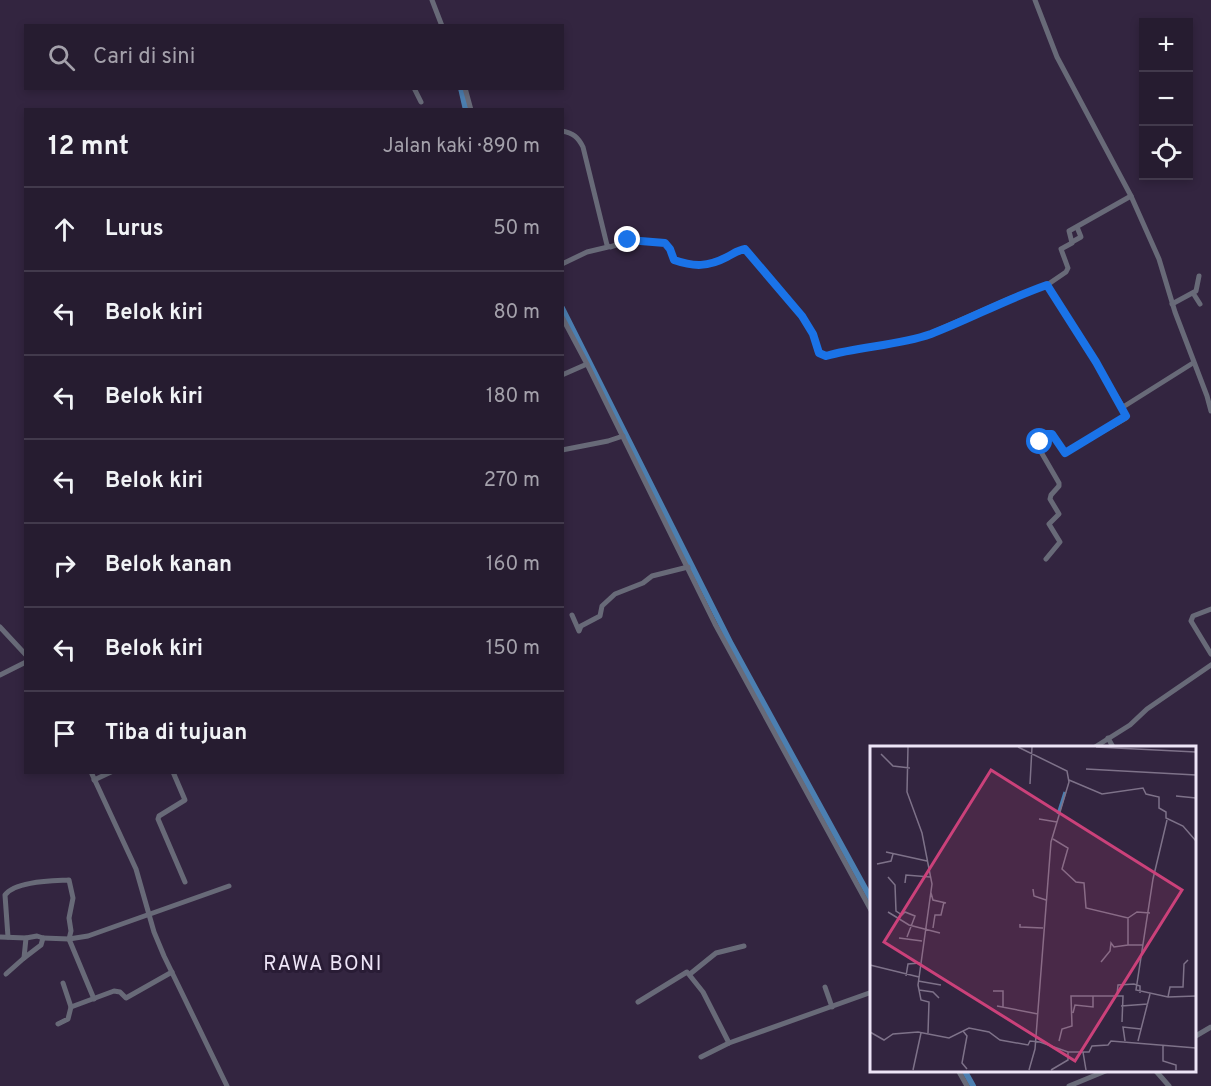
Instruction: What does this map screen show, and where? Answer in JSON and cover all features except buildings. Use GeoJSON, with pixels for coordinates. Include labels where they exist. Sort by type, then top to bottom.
{"type":"FeatureCollection","features":[{"type":"Feature","properties":{"kind":"street"},"geometry":{"type":"LineString","coordinates":[[432,0],[441,24]]}},
{"type":"Feature","properties":{"kind":"street"},"geometry":{"type":"LineString","coordinates":[[1035,0],[1057,57],[1131,196],[1159,260],[1172,304],[1211,411]]}},
{"type":"Feature","properties":{"kind":"street"},"geometry":{"type":"LineString","coordinates":[[415,90],[421,102]]}},
{"type":"Feature","properties":{"kind":"street"},"geometry":{"type":"LineString","coordinates":[[466,90],[470,108]]}},
{"type":"Feature","properties":{"kind":"street"},"geometry":{"type":"LineString","coordinates":[[564,132],[575,135],[583,147],[604,240],[608,247]]}},
{"type":"Feature","properties":{"kind":"street"},"geometry":{"type":"LineString","coordinates":[[1072,242],[1068,233],[1131,196]]}},
{"type":"Feature","properties":{"kind":"street"},"geometry":{"type":"LineString","coordinates":[[564,263],[587,252],[632,240],[665,243],[674,260],[706,266],[745,249],[799,312],[812,331],[819,353],[826,356],[914,339],[1047,285],[1066,272],[1068,268],[1061,249],[1081,237],[1077,227]]}},
{"type":"Feature","properties":{"kind":"street"},"geometry":{"type":"LineString","coordinates":[[1172,304],[1198,288],[1199,276]]}},
{"type":"Feature","properties":{"kind":"street"},"geometry":{"type":"LineString","coordinates":[[1046,559],[1060,542],[1049,524],[1059,514],[1050,499],[1059,483],[1037,445],[1043,436],[1050,433],[1065,453],[1126,418],[1123,407],[1047,285]]}},
{"type":"Feature","properties":{"kind":"street"},"geometry":{"type":"LineString","coordinates":[[1193,293],[1200,304]]}},
{"type":"Feature","properties":{"kind":"street"},"geometry":{"type":"LineString","coordinates":[[564,321],[715,624],[870,908]]}},
{"type":"Feature","properties":{"kind":"street"},"geometry":{"type":"LineString","coordinates":[[1123,407],[1193,363]]}},
{"type":"Feature","properties":{"kind":"street"},"geometry":{"type":"LineString","coordinates":[[564,374],[587,364]]}},
{"type":"Feature","properties":{"kind":"street"},"geometry":{"type":"LineString","coordinates":[[564,450],[623,436]]}},
{"type":"Feature","properties":{"kind":"street"},"geometry":{"type":"LineString","coordinates":[[572,615],[579,631],[581,626],[600,616],[602,606],[615,594],[643,583],[652,576],[688,567]]}},
{"type":"Feature","properties":{"kind":"street"},"geometry":{"type":"LineString","coordinates":[[1211,609],[1193,616],[1191,621],[1211,654]]}},
{"type":"Feature","properties":{"kind":"street"},"geometry":{"type":"LineString","coordinates":[[0,627],[24,653]]}},
{"type":"Feature","properties":{"kind":"street"},"geometry":{"type":"LineString","coordinates":[[0,675],[24,663]]}},
{"type":"Feature","properties":{"kind":"street"},"geometry":{"type":"LineString","coordinates":[[1096,746],[1130,725],[1147,709],[1211,665]]}},
{"type":"Feature","properties":{"kind":"street"},"geometry":{"type":"LineString","coordinates":[[1108,738],[1112,746]]}},
{"type":"Feature","properties":{"kind":"street"},"geometry":{"type":"LineString","coordinates":[[92,774],[136,869],[164,956],[226,1084],[218,1086]]}},
{"type":"Feature","properties":{"kind":"street"},"geometry":{"type":"LineString","coordinates":[[94,780],[107,774]]}},
{"type":"Feature","properties":{"kind":"street"},"geometry":{"type":"LineString","coordinates":[[174,774],[185,801],[159,816],[158,819],[185,882]]}},
{"type":"Feature","properties":{"kind":"street"},"geometry":{"type":"LineString","coordinates":[[8,937],[3,913],[5,895],[10,890],[28,884],[69,880],[74,898],[69,918],[71,931],[69,939],[94,999]]}},
{"type":"Feature","properties":{"kind":"street"},"geometry":{"type":"LineString","coordinates":[[0,937],[37,936],[69,939],[88,936],[229,886]]}},
{"type":"Feature","properties":{"kind":"street"},"geometry":{"type":"LineString","coordinates":[[24,958],[26,938]]}},
{"type":"Feature","properties":{"kind":"street"},"geometry":{"type":"LineString","coordinates":[[6,974],[41,945],[43,938]]}},
{"type":"Feature","properties":{"kind":"street"},"geometry":{"type":"LineString","coordinates":[[690,974],[716,953],[744,946]]}},
{"type":"Feature","properties":{"kind":"street"},"geometry":{"type":"LineString","coordinates":[[72,1007],[114,991],[120,992],[126,998],[172,972]]}},
{"type":"Feature","properties":{"kind":"street"},"geometry":{"type":"LineString","coordinates":[[638,1002],[686,972],[703,992],[729,1043]]}},
{"type":"Feature","properties":{"kind":"street"},"geometry":{"type":"LineString","coordinates":[[58,1024],[68,1019],[72,1007],[63,983]]}},
{"type":"Feature","properties":{"kind":"street"},"geometry":{"type":"LineString","coordinates":[[825,987],[832,1007]]}},
{"type":"Feature","properties":{"kind":"street"},"geometry":{"type":"LineString","coordinates":[[701,1057],[729,1043],[870,993]]}},
{"type":"Feature","properties":{"kind":"street"},"geometry":{"type":"LineString","coordinates":[[1196,1036],[1211,1027]]}},
{"type":"Feature","properties":{"kind":"street"},"geometry":{"type":"LineString","coordinates":[[959,1071],[967,1086]]}},
{"type":"Feature","properties":{"kind":"street"},"geometry":{"type":"LineString","coordinates":[[1069,1086],[1106,1071]]}},
{"type":"Feature","properties":{"kind":"street"},"geometry":{"type":"LineString","coordinates":[[1156,1071],[1169,1086]]}},
{"type":"Feature","properties":{"kind":"waterway"},"geometry":{"type":"LineString","coordinates":[[461,90],[466,108]]}},
{"type":"Feature","properties":{"kind":"waterway"},"geometry":{"type":"LineString","coordinates":[[564,312],[731,644],[870,897]]}},
{"type":"Feature","properties":{"kind":"waterway"},"geometry":{"type":"LineString","coordinates":[[965,1071],[973,1086]]}},
{"type":"Feature","properties":{"kind":"district","name":"RAWA BONI"},"geometry":{"type":"Point","coordinates":[323,963]}},
{"type":"Feature","properties":{"kind":"route"},"geometry":{"type":"LineString","coordinates":[[628,240],[665,243],[674,260],[706,266],[745,249],[799,312],[812,331],[817,350],[826,356],[914,339],[1047,285],[1123,407],[1126,418],[1065,453],[1050,433],[1043,436],[1040,442]]}}]}
